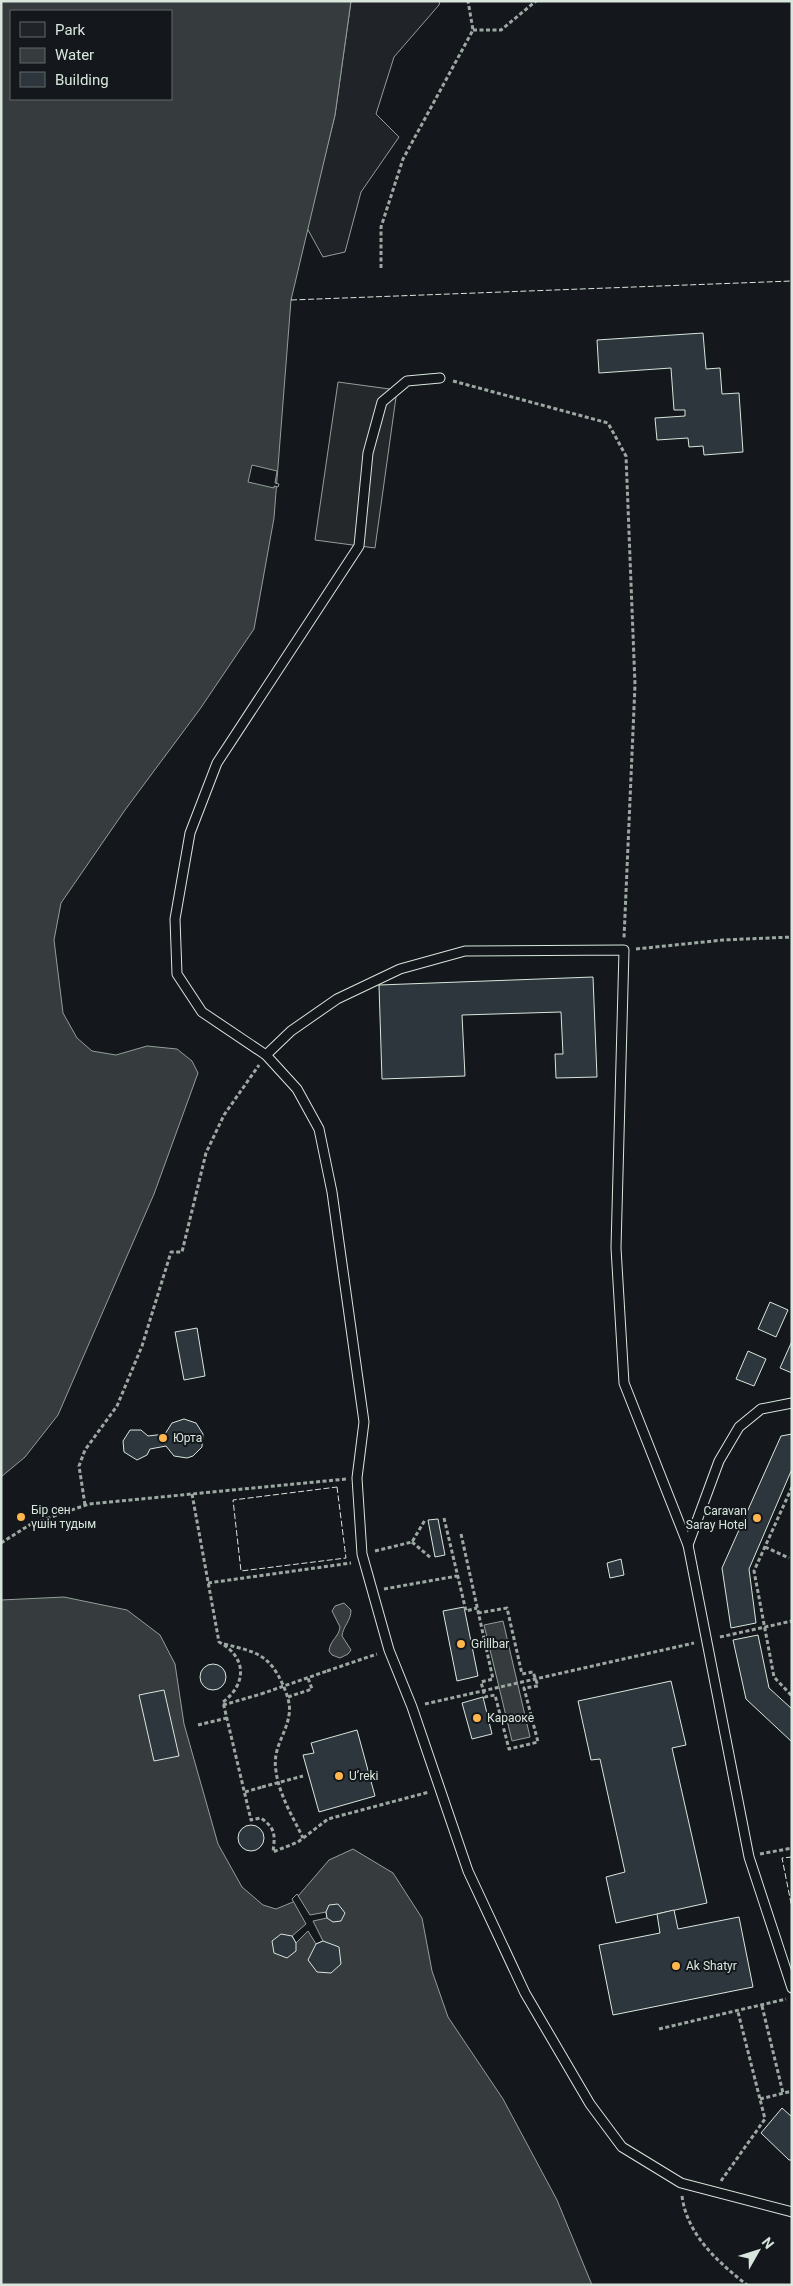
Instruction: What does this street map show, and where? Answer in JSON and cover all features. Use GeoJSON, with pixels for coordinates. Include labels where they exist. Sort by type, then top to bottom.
{"type":"FeatureCollection","features":[{"type":"Feature","properties":{"kind":"lane"},"geometry":{"type":"LineString","coordinates":[[440,378],[407,381],[382,402],[368,453],[359,546],[217,763],[190,833],[175,919],[177,974],[202,1012],[266,1055],[297,1089],[319,1129],[332,1192],[364,1422],[357,1478],[363,1558],[389,1650],[412,1707],[468,1871],[521,1984],[590,2104],[622,2148],[681,2183],[792,2212]]}},
{"type":"Feature","properties":{"kind":"lane"},"geometry":{"type":"LineString","coordinates":[[266,1055],[291,1031],[337,998],[409,967],[465,951],[624,950],[616,1248],[624,1383],[688,1545],[749,1857],[792,1988]]}},
{"type":"Feature","properties":{"kind":"lane"},"geometry":{"type":"LineString","coordinates":[[688,1545],[719,1461],[739,1427],[760,1409],[792,1403]]}},
{"type":"Feature","properties":{"kind":"path"},"geometry":{"type":"LineString","coordinates":[[381,268],[381,227],[403,159],[473,30],[468,1]]}},
{"type":"Feature","properties":{"kind":"path"},"geometry":{"type":"LineString","coordinates":[[473,30],[501,30],[536,1]]}},
{"type":"Feature","properties":{"kind":"path"},"geometry":{"type":"LineString","coordinates":[[440,378],[608,423],[626,456],[635,685],[624,950],[723,940],[792,937]]}},
{"type":"Feature","properties":{"kind":"path"},"geometry":{"type":"LineString","coordinates":[[85,1505],[79,1466],[85,1450],[117,1406],[142,1346],[171,1252],[182,1252],[206,1153],[224,1115],[266,1055]]}},
{"type":"Feature","properties":{"kind":"path"},"geometry":{"type":"LineString","coordinates":[[1,1543],[31,1524],[85,1505],[357,1478]]}},
{"type":"Feature","properties":{"kind":"path"},"geometry":{"type":"LineString","coordinates":[[792,1487],[754,1571],[774,1677],[792,1696]]}},
{"type":"Feature","properties":{"kind":"path"},"geometry":{"type":"LineString","coordinates":[[192,1494],[218,1642]]}},
{"type":"Feature","properties":{"kind":"path"},"geometry":{"type":"LineString","coordinates":[[444,1518],[466,1611],[477,1608]]}},
{"type":"Feature","properties":{"kind":"path"},"geometry":{"type":"LineString","coordinates":[[208,1583],[363,1558],[412,1542],[425,1520]]}},
{"type":"Feature","properties":{"kind":"path"},"geometry":{"type":"LineString","coordinates":[[462,1534],[478,1613],[493,1679],[481,1682],[485,1697],[496,1695],[509,1749],[538,1742],[524,1688],[538,1686],[533,1672],[522,1674],[507,1608],[478,1613]]}},
{"type":"Feature","properties":{"kind":"path"},"geometry":{"type":"LineString","coordinates":[[412,1542],[431,1558]]}},
{"type":"Feature","properties":{"kind":"path"},"geometry":{"type":"LineString","coordinates":[[765,1547],[790,1558]]}},
{"type":"Feature","properties":{"kind":"path"},"geometry":{"type":"LineString","coordinates":[[372,1591],[457,1576]]}},
{"type":"Feature","properties":{"kind":"path"},"geometry":{"type":"LineString","coordinates":[[412,1707],[792,1621]]}},
{"type":"Feature","properties":{"kind":"path"},"geometry":{"type":"LineString","coordinates":[[218,1642],[229,1648],[242,1671],[234,1694],[223,1702],[223,1705],[251,1820],[261,1818],[267,1823],[276,1840],[273,1852],[303,1838],[328,1819],[440,1789]]}},
{"type":"Feature","properties":{"kind":"path"},"geometry":{"type":"LineString","coordinates":[[218,1642],[252,1651],[266,1657],[277,1671],[288,1697],[289,1715],[278,1746],[276,1770],[282,1794],[303,1838]]}},
{"type":"Feature","properties":{"kind":"path"},"geometry":{"type":"LineString","coordinates":[[223,1705],[389,1650]]}},
{"type":"Feature","properties":{"kind":"path"},"geometry":{"type":"LineString","coordinates":[[288,1697],[312,1689],[308,1678]]}},
{"type":"Feature","properties":{"kind":"path"},"geometry":{"type":"LineString","coordinates":[[198,1725],[227,1718]]}},
{"type":"Feature","properties":{"kind":"path"},"geometry":{"type":"LineString","coordinates":[[245,1792],[303,1776]]}},
{"type":"Feature","properties":{"kind":"path"},"geometry":{"type":"LineString","coordinates":[[749,1857],[792,1848]]}},
{"type":"Feature","properties":{"kind":"path"},"geometry":{"type":"LineString","coordinates":[[659,2029],[792,1998]]}},
{"type":"Feature","properties":{"kind":"path"},"geometry":{"type":"LineString","coordinates":[[762,2006],[783,2093]]}},
{"type":"Feature","properties":{"kind":"path"},"geometry":{"type":"LineString","coordinates":[[713,2192],[764,2119],[738,2012]]}},
{"type":"Feature","properties":{"kind":"path"},"geometry":{"type":"LineString","coordinates":[[760,2099],[792,2091]]}},
{"type":"Feature","properties":{"kind":"path"},"geometry":{"type":"LineString","coordinates":[[681,2183],[684,2210],[703,2243],[720,2263],[747,2285]]}},
{"type":"Feature","properties":{"kind":"green space"},"geometry":{"type":"Polygon","coordinates":[[[351,1],[440,1],[439,5],[394,57],[376,114],[399,137],[361,192],[345,252],[323,257],[307,228],[335,115],[351,1]]]}},
{"type":"Feature","properties":{"kind":"shaded area"},"geometry":{"type":"Polygon","coordinates":[[[338,382],[397,390],[375,548],[315,540],[338,382]]]}},
{"type":"Feature","properties":{"kind":"water"},"geometry":{"type":"Polygon","coordinates":[[[1,1],[351,1],[335,115],[291,300],[274,518],[254,629],[200,709],[125,810],[61,903],[54,940],[63,1013],[77,1038],[92,1051],[116,1055],[147,1046],[177,1049],[192,1061],[198,1073],[154,1194],[58,1415],[25,1457],[1,1477],[1,1]]]}},
{"type":"Feature","properties":{"kind":"water"},"geometry":{"type":"Polygon","coordinates":[[[64,1597],[127,1610],[160,1635],[175,1664],[184,1724],[218,1844],[242,1887],[263,1905],[276,1909],[293,1902],[329,1860],[353,1849],[393,1873],[422,1918],[432,1971],[448,2017],[503,2099],[557,2200],[592,2285],[1,2285],[1,1600],[64,1597]]]}},
{"type":"Feature","properties":{"kind":"water"},"geometry":{"type":"Polygon","coordinates":[[[344,1603],[351,1610],[342,1636],[351,1650],[340,1658],[332,1655],[329,1651],[340,1627],[332,1611],[335,1606],[344,1603]]]}},
{"type":"Feature","properties":{"kind":"water"},"geometry":{"type":"Polygon","coordinates":[[[503,1621],[530,1737],[512,1741],[484,1625],[503,1621]]]}},
{"type":"Feature","properties":{"kind":"pier"},"geometry":{"type":"Polygon","coordinates":[[[252,465],[277,471],[275,483],[279,484],[278,487],[274,486],[274,488],[248,482],[252,465]]]}},
{"type":"Feature","properties":{"kind":"pier"},"geometry":{"type":"Polygon","coordinates":[[[297,1894],[310,1915],[326,1912],[327,1918],[313,1921],[323,1941],[316,1944],[308,1931],[296,1943],[292,1936],[306,1924],[292,1899],[297,1894]]]}},
{"type":"Feature","properties":{"kind":"building"},"geometry":{"type":"Polygon","coordinates":[[[703,333],[706,369],[720,368],[722,394],[739,393],[743,452],[704,455],[703,446],[689,447],[688,438],[657,440],[655,418],[685,416],[685,410],[674,410],[671,368],[599,373],[597,340],[703,333]]]}},
{"type":"Feature","properties":{"kind":"building"},"geometry":{"type":"Polygon","coordinates":[[[593,977],[597,1077],[556,1078],[555,1054],[563,1054],[561,1012],[462,1015],[465,1076],[382,1079],[379,985],[593,977]]]}},
{"type":"Feature","properties":{"kind":"building"},"geometry":{"type":"Polygon","coordinates":[[[770,1302],[788,1310],[776,1337],[758,1329],[770,1302]]]}},
{"type":"Feature","properties":{"kind":"building"},"geometry":{"type":"Polygon","coordinates":[[[197,1328],[205,1376],[184,1380],[175,1332],[197,1328]]]}},
{"type":"Feature","properties":{"kind":"building"},"geometry":{"type":"Polygon","coordinates":[[[792,1341],[792,1373],[780,1368],[792,1341]]]}},
{"type":"Feature","properties":{"kind":"building"},"geometry":{"type":"Polygon","coordinates":[[[748,1351],[766,1359],[754,1386],[736,1379],[748,1351]]]}},
{"type":"Feature","properties":{"kind":"building","name":"Юрта"},"geometry":{"type":"Polygon","coordinates":[[[184,1419],[196,1423],[203,1434],[202,1447],[193,1456],[187,1458],[174,1456],[166,1446],[150,1449],[147,1455],[137,1460],[124,1452],[123,1441],[130,1430],[141,1430],[148,1436],[165,1434],[172,1423],[184,1419]]]}},
{"type":"Feature","properties":{"kind":"building","name":"Caravan Saray Hotel"},"geometry":{"type":"Polygon","coordinates":[[[792,1434],[792,1469],[749,1569],[756,1623],[731,1628],[722,1568],[781,1436],[792,1434]]]}},
{"type":"Feature","properties":{"kind":"building"},"geometry":{"type":"Polygon","coordinates":[[[438,1519],[445,1555],[435,1557],[428,1520],[438,1519]]]}},
{"type":"Feature","properties":{"kind":"building"},"geometry":{"type":"Polygon","coordinates":[[[621,1559],[624,1575],[610,1578],[607,1563],[621,1559]]]}},
{"type":"Feature","properties":{"kind":"building","name":"Grillbar"},"geometry":{"type":"Polygon","coordinates":[[[464,1607],[478,1676],[457,1681],[443,1611],[464,1607]]]}},
{"type":"Feature","properties":{"kind":"building"},"geometry":{"type":"Polygon","coordinates":[[[758,1635],[769,1688],[792,1709],[792,1742],[746,1699],[733,1640],[758,1635]]]}},
{"type":"Feature","properties":{"kind":"building"},"geometry":{"type":"Polygon","coordinates":[[[213,1664],[222,1668],[226,1677],[222,1686],[213,1690],[204,1686],[200,1677],[204,1668],[213,1664]]]}},
{"type":"Feature","properties":{"kind":"building"},"geometry":{"type":"Polygon","coordinates":[[[671,1681],[686,1745],[672,1748],[707,1903],[616,1923],[606,1877],[625,1872],[600,1759],[591,1760],[578,1701],[671,1681]]]}},
{"type":"Feature","properties":{"kind":"building"},"geometry":{"type":"Polygon","coordinates":[[[164,1690],[179,1756],[154,1761],[139,1695],[164,1690]]]}},
{"type":"Feature","properties":{"kind":"building","name":"Караоке"},"geometry":{"type":"Polygon","coordinates":[[[483,1697],[492,1734],[472,1739],[462,1703],[483,1697]]]}},
{"type":"Feature","properties":{"kind":"building","name":"U’reki"},"geometry":{"type":"Polygon","coordinates":[[[357,1730],[375,1796],[319,1812],[303,1755],[314,1753],[311,1743],[357,1730]]]}},
{"type":"Feature","properties":{"kind":"building"},"geometry":{"type":"Polygon","coordinates":[[[251,1825],[260,1829],[264,1838],[260,1847],[251,1851],[242,1847],[238,1838],[242,1829],[251,1825]]]}},
{"type":"Feature","properties":{"kind":"building"},"geometry":{"type":"Polygon","coordinates":[[[338,1904],[345,1913],[341,1921],[333,1922],[327,1918],[326,1912],[329,1905],[338,1904]]]}},
{"type":"Feature","properties":{"kind":"building","name":"Ak Shatyr"},"geometry":{"type":"Polygon","coordinates":[[[674,1910],[678,1929],[739,1917],[753,1987],[613,2015],[599,1945],[660,1933],[657,1914],[674,1910]]]}},
{"type":"Feature","properties":{"kind":"building"},"geometry":{"type":"Polygon","coordinates":[[[281,1934],[292,1936],[296,1943],[296,1951],[287,1958],[274,1953],[272,1941],[281,1934]]]}},
{"type":"Feature","properties":{"kind":"building"},"geometry":{"type":"Polygon","coordinates":[[[323,1941],[339,1947],[341,1964],[331,1973],[317,1972],[308,1960],[316,1944],[323,1941]]]}},
{"type":"Feature","properties":{"kind":"building"},"geometry":{"type":"Polygon","coordinates":[[[782,2108],[792,2117],[792,2160],[789,2160],[761,2133],[782,2108]]]}},
{"type":"Feature","properties":{"kind":"fence"},"geometry":{"type":"LineString","coordinates":[[291,300],[792,281]]}},
{"type":"Feature","properties":{"kind":"fence"},"geometry":{"type":"LineString","coordinates":[[337,1487],[346,1558],[241,1571],[233,1500],[337,1487]]}},
{"type":"Feature","properties":{"kind":"fence"},"geometry":{"type":"LineString","coordinates":[[792,1857],[782,1858],[792,1908]]}},
{"type":"Feature","properties":{"kind":"place","name":"Юрта"},"geometry":{"type":"Point","coordinates":[163,1438]}},
{"type":"Feature","properties":{"kind":"place","name":"Бір сен үшін тудым"},"geometry":{"type":"Point","coordinates":[21,1517]}},
{"type":"Feature","properties":{"kind":"place","name":"Caravan Saray Hotel"},"geometry":{"type":"Point","coordinates":[757,1518]}},
{"type":"Feature","properties":{"kind":"place","name":"Grillbar"},"geometry":{"type":"Point","coordinates":[461,1644]}},
{"type":"Feature","properties":{"kind":"place","name":"Караоке"},"geometry":{"type":"Point","coordinates":[477,1718]}},
{"type":"Feature","properties":{"kind":"place","name":"U’reki"},"geometry":{"type":"Point","coordinates":[339,1776]}},
{"type":"Feature","properties":{"kind":"place","name":"Ak Shatyr"},"geometry":{"type":"Point","coordinates":[676,1966]}}]}
